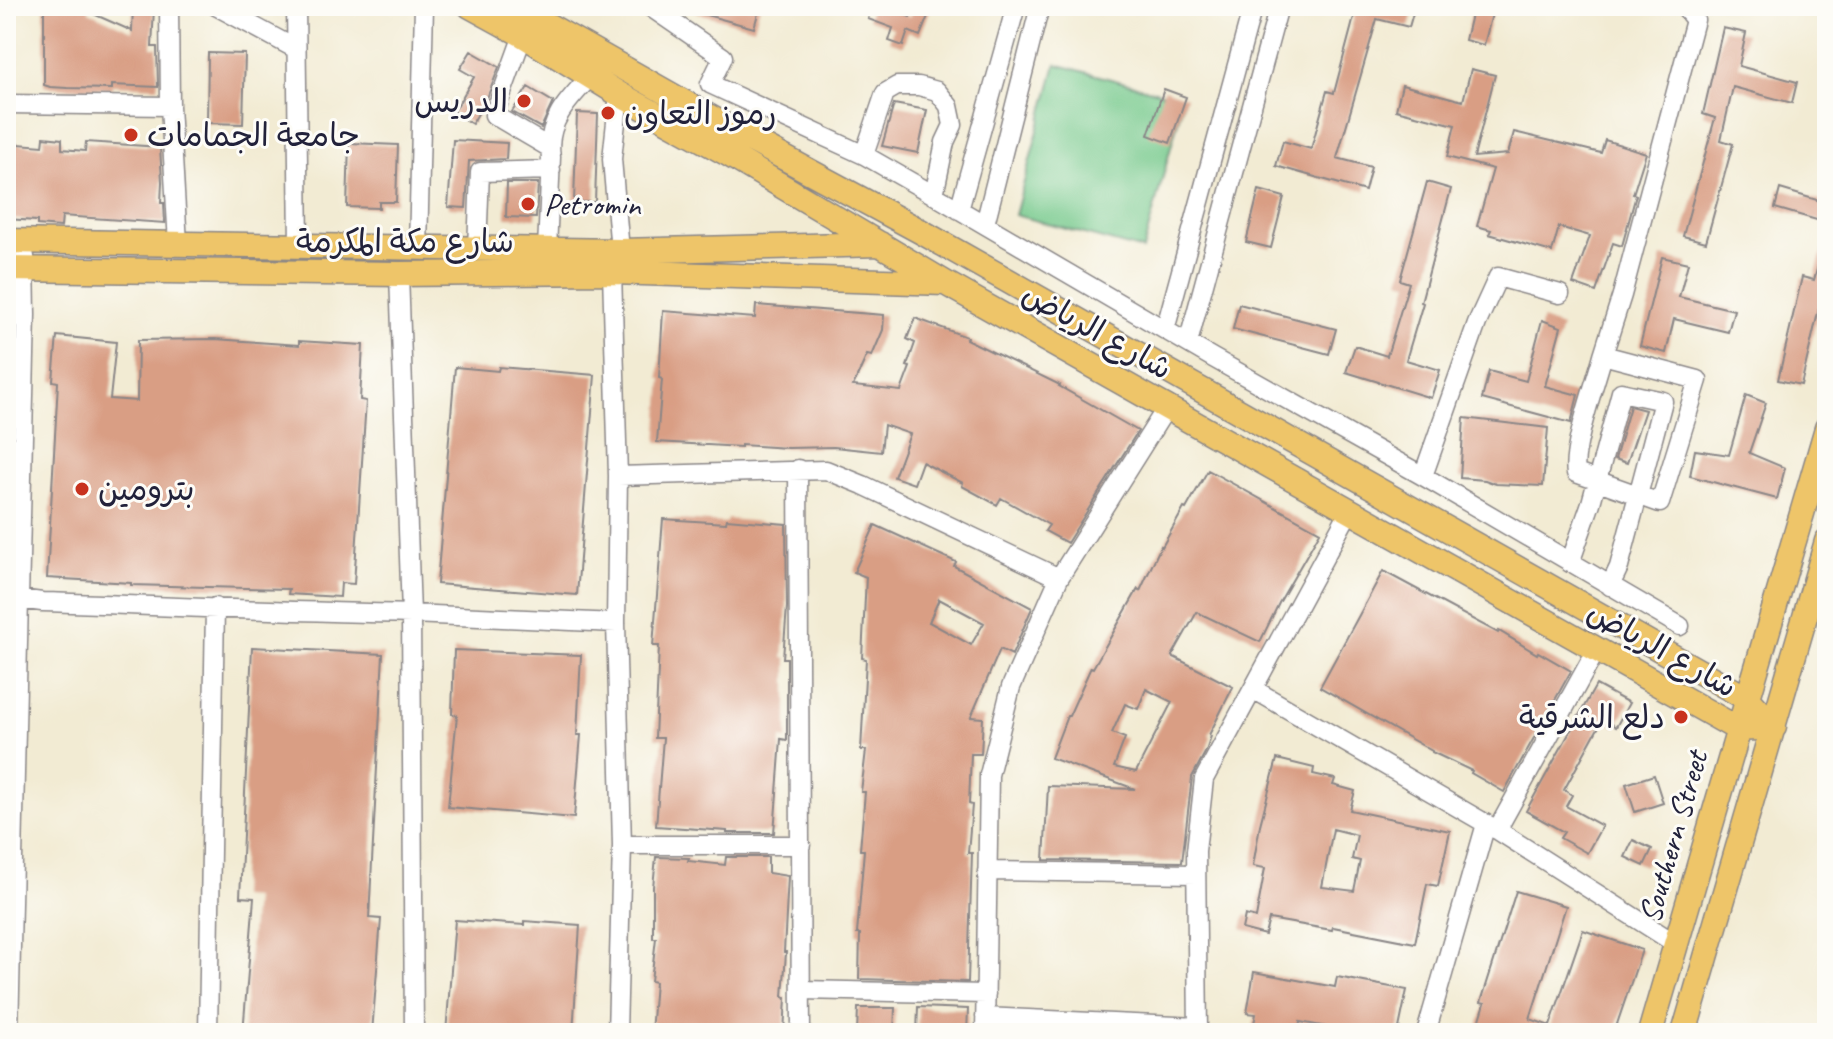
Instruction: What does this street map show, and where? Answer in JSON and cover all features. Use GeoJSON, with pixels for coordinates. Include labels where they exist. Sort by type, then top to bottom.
{"type":"FeatureCollection","features":[{"type":"Feature","properties":{"kind":"main road","name":"شارع الرياض"},"geometry":{"type":"LineString","coordinates":[[470,6],[947,284],[1738,729],[1774,727]]}},
{"type":"Feature","properties":{"kind":"main road","name":"شارع الرياض"},"geometry":{"type":"LineString","coordinates":[[514,6],[920,231],[1748,699],[1774,727]]}},
{"type":"Feature","properties":{"kind":"main road"},"geometry":{"type":"LineString","coordinates":[[711,145],[726,141],[731,129]]}},
{"type":"Feature","properties":{"kind":"main road"},"geometry":{"type":"LineString","coordinates":[[816,246],[823,219],[819,208]]}},
{"type":"Feature","properties":{"kind":"main road","name":"شارع مكة المكرمة"},"geometry":{"type":"LineString","coordinates":[[15,241],[547,250],[616,262],[947,284]]}},
{"type":"Feature","properties":{"kind":"main road","name":"شارع مكة المكرمة"},"geometry":{"type":"LineString","coordinates":[[16,270],[399,274],[880,244]]}},
{"type":"Feature","properties":{"kind":"main road"},"geometry":{"type":"LineString","coordinates":[[286,272],[314,257],[307,246]]}},
{"type":"Feature","properties":{"kind":"main road","name":"Southern Street"},"geometry":{"type":"LineString","coordinates":[[1650,1033],[1827,428]]}},
{"type":"Feature","properties":{"kind":"main road","name":"Southern Street"},"geometry":{"type":"LineString","coordinates":[[1689,1032],[1827,541]]}},
{"type":"Feature","properties":{"kind":"street"},"geometry":{"type":"LineString","coordinates":[[169,6],[170,106],[178,244]]}},
{"type":"Feature","properties":{"kind":"street"},"geometry":{"type":"LineString","coordinates":[[216,6],[296,49]]}},
{"type":"Feature","properties":{"kind":"street"},"geometry":{"type":"LineString","coordinates":[[296,6],[307,246]]}},
{"type":"Feature","properties":{"kind":"street"},"geometry":{"type":"LineString","coordinates":[[418,248],[424,6]]}},
{"type":"Feature","properties":{"kind":"street"},"geometry":{"type":"LineString","coordinates":[[649,6],[723,57],[710,84],[864,155],[1680,626]]}},
{"type":"Feature","properties":{"kind":"street"},"geometry":{"type":"LineString","coordinates":[[959,210],[1016,6]]}},
{"type":"Feature","properties":{"kind":"street"},"geometry":{"type":"LineString","coordinates":[[985,224],[1040,6]]}},
{"type":"Feature","properties":{"kind":"street"},"geometry":{"type":"LineString","coordinates":[[1165,330],[1253,6]]}},
{"type":"Feature","properties":{"kind":"street"},"geometry":{"type":"LineString","coordinates":[[1188,343],[1279,6]]}},
{"type":"Feature","properties":{"kind":"street"},"geometry":{"type":"LineString","coordinates":[[1603,355],[1698,380],[1660,503],[1576,473],[1574,466],[1603,355],[1622,295],[1695,20],[1683,6]]}},
{"type":"Feature","properties":{"kind":"street"},"geometry":{"type":"LineString","coordinates":[[523,35],[494,115],[550,148]]}},
{"type":"Feature","properties":{"kind":"street"},"geometry":{"type":"LineString","coordinates":[[547,250],[550,148],[556,119],[590,77]]}},
{"type":"Feature","properties":{"kind":"street"},"geometry":{"type":"LineString","coordinates":[[864,155],[885,93],[897,86],[919,86],[937,91],[949,106],[953,125],[945,142],[934,195]]}},
{"type":"Feature","properties":{"kind":"street"},"geometry":{"type":"LineString","coordinates":[[617,1033],[622,845],[616,623],[618,476],[612,159],[619,94]]}},
{"type":"Feature","properties":{"kind":"street"},"geometry":{"type":"LineString","coordinates":[[6,104],[170,106]]}},
{"type":"Feature","properties":{"kind":"street"},"geometry":{"type":"LineString","coordinates":[[477,249],[480,172],[551,170]]}},
{"type":"Feature","properties":{"kind":"street"},"geometry":{"type":"LineString","coordinates":[[9,1033],[26,315],[16,270],[15,241]]}},
{"type":"Feature","properties":{"kind":"street"},"geometry":{"type":"LineString","coordinates":[[399,274],[411,614],[414,1033]]}},
{"type":"Feature","properties":{"kind":"street"},"geometry":{"type":"LineString","coordinates":[[1423,476],[1477,323],[1498,277],[1560,294]]}},
{"type":"Feature","properties":{"kind":"street"},"geometry":{"type":"LineString","coordinates":[[1570,563],[1597,482],[1621,392],[1663,401],[1619,567],[1610,586]]}},
{"type":"Feature","properties":{"kind":"street"},"geometry":{"type":"LineString","coordinates":[[1167,407],[1059,578],[1011,687],[989,775],[985,1025],[1198,1030],[1196,851],[1204,779],[1350,510]]}},
{"type":"Feature","properties":{"kind":"street"},"geometry":{"type":"LineString","coordinates":[[798,469],[801,1033]]}},
{"type":"Feature","properties":{"kind":"street"},"geometry":{"type":"LineString","coordinates":[[618,476],[826,470],[1059,578]]}},
{"type":"Feature","properties":{"kind":"street"},"geometry":{"type":"LineString","coordinates":[[19,599],[616,623]]}},
{"type":"Feature","properties":{"kind":"street"},"geometry":{"type":"LineString","coordinates":[[208,1033],[215,607]]}},
{"type":"Feature","properties":{"kind":"street"},"geometry":{"type":"LineString","coordinates":[[1426,1033],[1492,827],[1597,649]]}},
{"type":"Feature","properties":{"kind":"street"},"geometry":{"type":"LineString","coordinates":[[1253,689],[1492,827],[1676,944]]}},
{"type":"Feature","properties":{"kind":"street"},"geometry":{"type":"LineString","coordinates":[[622,845],[801,845]]}},
{"type":"Feature","properties":{"kind":"street"},"geometry":{"type":"LineString","coordinates":[[987,871],[1196,874]]}},
{"type":"Feature","properties":{"kind":"street"},"geometry":{"type":"LineString","coordinates":[[801,990],[986,994]]}},
{"type":"Feature","properties":{"kind":"green space"},"geometry":{"type":"Polygon","coordinates":[[[1056,64],[1184,99],[1143,250],[1015,215],[1056,64]]]}},
{"type":"Feature","properties":{"kind":"building"},"geometry":{"type":"Polygon","coordinates":[[[44,6],[89,6],[89,12],[132,31],[133,7],[154,8],[152,47],[157,47],[158,87],[112,85],[112,89],[44,85],[44,6]]]}},
{"type":"Feature","properties":{"kind":"building"},"geometry":{"type":"Polygon","coordinates":[[[688,6],[760,6],[754,28],[688,10],[688,6]]]}},
{"type":"Feature","properties":{"kind":"building"},"geometry":{"type":"Polygon","coordinates":[[[872,6],[884,6],[910,17],[915,6],[932,6],[920,36],[908,31],[903,46],[889,41],[893,28],[868,19],[872,6]]]}},
{"type":"Feature","properties":{"kind":"building"},"geometry":{"type":"Polygon","coordinates":[[[1357,6],[1415,6],[1409,27],[1377,19],[1337,158],[1371,167],[1365,191],[1276,166],[1283,141],[1311,149],[1327,91],[1334,93],[1357,6]]]}},
{"type":"Feature","properties":{"kind":"building"},"geometry":{"type":"Polygon","coordinates":[[[1473,6],[1494,6],[1484,45],[1465,40],[1473,6]]]}},
{"type":"Feature","properties":{"kind":"building"},"geometry":{"type":"Polygon","coordinates":[[[1723,28],[1746,33],[1739,66],[1797,82],[1792,103],[1733,87],[1721,140],[1733,144],[1706,242],[1683,236],[1715,118],[1703,114],[1723,28]]]}},
{"type":"Feature","properties":{"kind":"building"},"geometry":{"type":"Polygon","coordinates":[[[471,51],[499,67],[487,98],[472,124],[453,113],[474,77],[460,69],[471,51]]]}},
{"type":"Feature","properties":{"kind":"building"},"geometry":{"type":"Polygon","coordinates":[[[208,53],[245,54],[243,124],[207,123],[208,53]]]}},
{"type":"Feature","properties":{"kind":"building"},"geometry":{"type":"Polygon","coordinates":[[[1471,69],[1495,75],[1474,157],[1508,154],[1514,132],[1601,153],[1605,140],[1646,153],[1622,246],[1613,243],[1596,292],[1573,284],[1590,236],[1559,227],[1552,252],[1489,234],[1491,230],[1477,226],[1493,169],[1447,157],[1455,125],[1396,110],[1402,85],[1463,101],[1471,69]]]}},
{"type":"Feature","properties":{"kind":"building"},"geometry":{"type":"Polygon","coordinates":[[[528,87],[553,102],[541,128],[512,112],[528,87]]]}},
{"type":"Feature","properties":{"kind":"building"},"geometry":{"type":"Polygon","coordinates":[[[1164,89],[1186,97],[1170,143],[1148,135],[1164,89]]]}},
{"type":"Feature","properties":{"kind":"building"},"geometry":{"type":"Polygon","coordinates":[[[894,104],[927,110],[918,153],[882,146],[894,104]]]}},
{"type":"Feature","properties":{"kind":"building"},"geometry":{"type":"Polygon","coordinates":[[[577,113],[598,114],[595,202],[574,202],[577,113]]]}},
{"type":"Feature","properties":{"kind":"building"},"geometry":{"type":"Polygon","coordinates":[[[44,137],[62,139],[62,149],[85,151],[86,142],[160,147],[161,203],[164,203],[165,223],[62,216],[61,227],[37,225],[37,221],[6,219],[6,143],[43,146],[44,137]]]}},
{"type":"Feature","properties":{"kind":"building"},"geometry":{"type":"Polygon","coordinates":[[[453,140],[507,143],[506,159],[469,161],[466,208],[448,207],[453,140]]]}},
{"type":"Feature","properties":{"kind":"building"},"geometry":{"type":"Polygon","coordinates":[[[349,143],[398,145],[396,202],[379,202],[379,208],[347,207],[349,143]]]}},
{"type":"Feature","properties":{"kind":"building"},"geometry":{"type":"Polygon","coordinates":[[[1427,182],[1451,189],[1406,360],[1440,370],[1431,398],[1346,372],[1355,346],[1387,356],[1409,283],[1400,280],[1427,182]]]}},
{"type":"Feature","properties":{"kind":"building"},"geometry":{"type":"Polygon","coordinates":[[[507,183],[538,183],[536,218],[506,217],[507,183]]]}},
{"type":"Feature","properties":{"kind":"building"},"geometry":{"type":"Polygon","coordinates":[[[1780,189],[1827,203],[1827,223],[1775,208],[1780,189]]]}},
{"type":"Feature","properties":{"kind":"building"},"geometry":{"type":"Polygon","coordinates":[[[1259,190],[1284,197],[1271,248],[1246,242],[1259,190]]]}},
{"type":"Feature","properties":{"kind":"building"},"geometry":{"type":"Polygon","coordinates":[[[1823,248],[1827,250],[1827,274],[1801,385],[1778,380],[1802,277],[1814,280],[1823,248]]]}},
{"type":"Feature","properties":{"kind":"building"},"geometry":{"type":"Polygon","coordinates":[[[1662,257],[1688,263],[1679,297],[1734,310],[1728,332],[1674,319],[1666,353],[1640,346],[1662,257]]]}},
{"type":"Feature","properties":{"kind":"building"},"geometry":{"type":"Polygon","coordinates":[[[1239,304],[1336,329],[1329,354],[1233,329],[1239,304]]]}},
{"type":"Feature","properties":{"kind":"building"},"geometry":{"type":"Polygon","coordinates":[[[756,305],[884,315],[883,330],[872,356],[867,355],[853,386],[901,391],[915,343],[907,339],[915,318],[967,337],[1060,385],[1138,431],[1067,543],[1045,531],[1049,525],[1001,498],[997,505],[922,462],[914,484],[894,477],[910,434],[884,425],[881,452],[834,447],[741,447],[657,442],[663,311],[755,318],[756,305]]]}},
{"type":"Feature","properties":{"kind":"building"},"geometry":{"type":"Polygon","coordinates":[[[1542,320],[1561,327],[1545,386],[1578,395],[1571,423],[1482,399],[1489,371],[1526,381],[1542,320]]]}},
{"type":"Feature","properties":{"kind":"building"},"geometry":{"type":"Polygon","coordinates":[[[57,336],[116,342],[110,399],[137,401],[138,340],[215,339],[299,345],[299,341],[363,345],[360,400],[366,401],[354,584],[341,583],[340,597],[288,594],[289,589],[131,585],[47,578],[58,382],[53,381],[57,336]]]}},
{"type":"Feature","properties":{"kind":"building"},"geometry":{"type":"Polygon","coordinates":[[[455,367],[498,371],[499,367],[595,375],[577,595],[437,584],[455,367]]]}},
{"type":"Feature","properties":{"kind":"building"},"geometry":{"type":"Polygon","coordinates":[[[1746,395],[1766,403],[1749,453],[1785,468],[1777,499],[1690,476],[1695,450],[1729,455],[1746,395]]]}},
{"type":"Feature","properties":{"kind":"building"},"geometry":{"type":"Polygon","coordinates":[[[1630,406],[1645,410],[1627,463],[1615,459],[1630,406]]]}},
{"type":"Feature","properties":{"kind":"building"},"geometry":{"type":"Polygon","coordinates":[[[1464,418],[1548,428],[1543,486],[1496,484],[1460,478],[1464,418]]]}},
{"type":"Feature","properties":{"kind":"building"},"geometry":{"type":"Polygon","coordinates":[[[1208,470],[1320,532],[1260,642],[1197,612],[1172,656],[1233,687],[1192,777],[1182,862],[1044,860],[1048,786],[1135,789],[1051,758],[1091,667],[1138,589],[1140,591],[1161,546],[1208,470]],[[1146,689],[1138,709],[1125,704],[1112,733],[1125,738],[1114,767],[1136,772],[1172,702],[1146,689]]]}},
{"type":"Feature","properties":{"kind":"building"},"geometry":{"type":"Polygon","coordinates":[[[663,519],[726,523],[727,519],[786,524],[787,607],[783,658],[787,658],[787,740],[781,739],[774,833],[727,833],[656,826],[663,738],[655,738],[659,646],[653,646],[663,519]]]}},
{"type":"Feature","properties":{"kind":"building"},"geometry":{"type":"Polygon","coordinates":[[[875,525],[956,562],[954,566],[1032,608],[1012,655],[1000,649],[971,717],[983,718],[981,754],[971,754],[968,982],[859,979],[860,934],[857,934],[865,792],[861,792],[866,750],[861,750],[866,577],[854,572],[875,525]],[[939,599],[929,622],[971,645],[984,623],[939,599]]]}},
{"type":"Feature","properties":{"kind":"building"},"geometry":{"type":"Polygon","coordinates":[[[1383,571],[1571,671],[1504,792],[1320,687],[1383,571]]]}},
{"type":"Feature","properties":{"kind":"building"},"geometry":{"type":"Polygon","coordinates":[[[252,647],[383,654],[369,918],[381,919],[372,1033],[243,1033],[254,898],[240,897],[252,647]]]}},
{"type":"Feature","properties":{"kind":"building"},"geometry":{"type":"Polygon","coordinates":[[[454,650],[581,655],[577,735],[581,735],[574,818],[448,807],[457,715],[452,714],[454,650]]]}},
{"type":"Feature","properties":{"kind":"building"},"geometry":{"type":"Polygon","coordinates":[[[1596,685],[1629,703],[1616,727],[1603,719],[1564,790],[1572,795],[1566,806],[1602,826],[1587,853],[1560,838],[1564,832],[1526,811],[1596,685]]]}},
{"type":"Feature","properties":{"kind":"building"},"geometry":{"type":"Polygon","coordinates":[[[1277,759],[1314,768],[1313,774],[1335,779],[1333,785],[1355,791],[1350,810],[1450,831],[1438,886],[1427,884],[1415,943],[1333,927],[1332,930],[1269,919],[1265,935],[1242,929],[1245,915],[1256,918],[1265,868],[1253,866],[1277,759]],[[1333,829],[1322,887],[1354,891],[1360,861],[1352,859],[1357,835],[1333,829]]]}},
{"type":"Feature","properties":{"kind":"building"},"geometry":{"type":"Polygon","coordinates":[[[1654,775],[1663,803],[1635,812],[1626,784],[1654,775]]]}},
{"type":"Feature","properties":{"kind":"building"},"geometry":{"type":"Polygon","coordinates":[[[1633,840],[1652,849],[1644,866],[1625,857],[1633,840]]]}},
{"type":"Feature","properties":{"kind":"building"},"geometry":{"type":"Polygon","coordinates":[[[656,857],[689,858],[688,861],[725,865],[726,857],[768,857],[768,873],[788,876],[784,1033],[651,1033],[655,982],[651,981],[656,938],[653,938],[653,887],[656,857]]]}},
{"type":"Feature","properties":{"kind":"building"},"geometry":{"type":"Polygon","coordinates":[[[1516,891],[1566,906],[1530,1019],[1550,1026],[1583,930],[1642,950],[1614,1033],[1476,1033],[1485,1003],[1481,1002],[1516,891]]]}},
{"type":"Feature","properties":{"kind":"building"},"geometry":{"type":"Polygon","coordinates":[[[455,920],[580,925],[573,1033],[446,1033],[455,920]]]}},
{"type":"Feature","properties":{"kind":"building"},"geometry":{"type":"Polygon","coordinates":[[[1254,972],[1335,987],[1337,977],[1407,990],[1398,1033],[1329,1033],[1332,1028],[1300,1022],[1298,1033],[1252,1033],[1256,1014],[1247,1013],[1254,972]]]}},
{"type":"Feature","properties":{"kind":"building"},"geometry":{"type":"Polygon","coordinates":[[[918,1007],[968,1009],[967,1033],[917,1033],[918,1007]]]}},
{"type":"Feature","properties":{"kind":"building"},"geometry":{"type":"Polygon","coordinates":[[[858,1008],[895,1008],[894,1033],[857,1033],[858,1008]]]}},
{"type":"Feature","properties":{"kind":"place","name":"الدريس"},"geometry":{"type":"Point","coordinates":[524,101]}},
{"type":"Feature","properties":{"kind":"place","name":"رموز التعاون"},"geometry":{"type":"Point","coordinates":[608,113]}},
{"type":"Feature","properties":{"kind":"place","name":"جامعة الجمامات"},"geometry":{"type":"Point","coordinates":[131,135]}},
{"type":"Feature","properties":{"kind":"place","name":"Petromin"},"geometry":{"type":"Point","coordinates":[528,204]}},
{"type":"Feature","properties":{"kind":"place","name":"بترومين"},"geometry":{"type":"Point","coordinates":[82,489]}},
{"type":"Feature","properties":{"kind":"place","name":"دلع الشرقية"},"geometry":{"type":"Point","coordinates":[1681,717]}}]}
